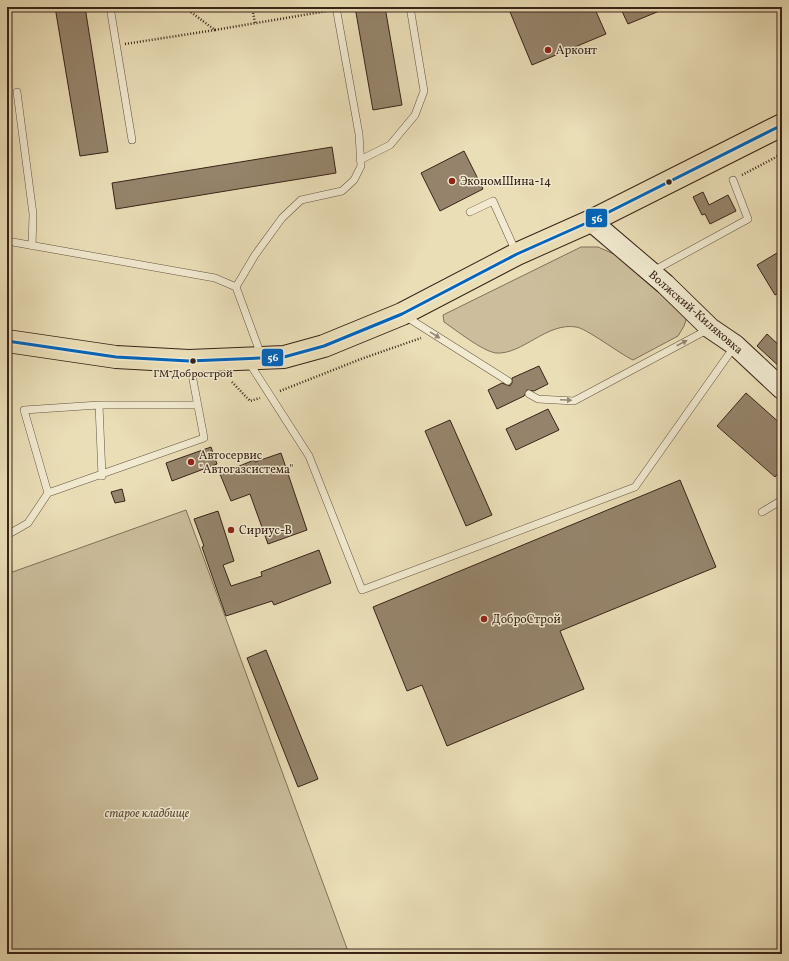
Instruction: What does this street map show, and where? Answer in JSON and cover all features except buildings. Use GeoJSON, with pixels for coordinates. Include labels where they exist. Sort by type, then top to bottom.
{"type":"FeatureCollection","features":[{"type":"Feature","properties":{"kind":"main road"},"geometry":{"type":"LineString","coordinates":[[7,341],[116,357],[189,361],[284,357],[324,346],[402,314],[517,254],[591,221],[782,125]]}},
{"type":"Feature","properties":{"kind":"street","name":"Волжский-Киляковка"},"geometry":{"type":"LineString","coordinates":[[591,221],[651,272],[710,328],[735,345],[782,389]]}},
{"type":"Feature","properties":{"kind":"lane"},"geometry":{"type":"LineString","coordinates":[[110,7],[132,140]]}},
{"type":"Feature","properties":{"kind":"lane"},"geometry":{"type":"LineString","coordinates":[[360,160],[390,145],[415,116],[424,92],[410,7]]}},
{"type":"Feature","properties":{"kind":"lane"},"geometry":{"type":"LineString","coordinates":[[336,8],[359,134],[361,166],[354,180],[342,191],[301,200],[282,218],[255,256],[236,287],[254,359],[270,395],[309,456],[362,590],[635,487],[735,345]]}},
{"type":"Feature","properties":{"kind":"lane"},"geometry":{"type":"LineString","coordinates":[[17,92],[33,214],[32,246]]}},
{"type":"Feature","properties":{"kind":"lane"},"geometry":{"type":"LineString","coordinates":[[651,272],[748,219],[733,180]]}},
{"type":"Feature","properties":{"kind":"lane"},"geometry":{"type":"LineString","coordinates":[[470,212],[493,201],[517,254]]}},
{"type":"Feature","properties":{"kind":"lane"},"geometry":{"type":"LineString","coordinates":[[7,241],[215,278],[236,287]]}},
{"type":"Feature","properties":{"kind":"lane"},"geometry":{"type":"LineString","coordinates":[[402,314],[508,381]]}},
{"type":"Feature","properties":{"kind":"lane"},"geometry":{"type":"LineString","coordinates":[[529,394],[538,399],[574,401],[710,328]]}},
{"type":"Feature","properties":{"kind":"lane"},"geometry":{"type":"LineString","coordinates":[[7,535],[28,523],[48,493],[102,476],[204,438],[189,361]]}},
{"type":"Feature","properties":{"kind":"lane"},"geometry":{"type":"LineString","coordinates":[[48,493],[24,410],[99,405],[197,405]]}},
{"type":"Feature","properties":{"kind":"lane"},"geometry":{"type":"LineString","coordinates":[[99,405],[102,476]]}},
{"type":"Feature","properties":{"kind":"lane"},"geometry":{"type":"LineString","coordinates":[[762,512],[782,500]]}},
{"type":"Feature","properties":{"kind":"path"},"geometry":{"type":"LineString","coordinates":[[184,7],[215,30]]}},
{"type":"Feature","properties":{"kind":"path"},"geometry":{"type":"LineString","coordinates":[[252,7],[255,23]]}},
{"type":"Feature","properties":{"kind":"path"},"geometry":{"type":"LineString","coordinates":[[116,46],[336,8]]}},
{"type":"Feature","properties":{"kind":"path"},"geometry":{"type":"LineString","coordinates":[[733,180],[782,154]]}},
{"type":"Feature","properties":{"kind":"path"},"geometry":{"type":"LineString","coordinates":[[232,382],[250,401],[305,382],[361,359],[433,334]]}},
{"type":"Feature","properties":{"kind":"green space"},"geometry":{"type":"Polygon","coordinates":[[[581,247],[598,247],[616,255],[687,317],[678,336],[633,360],[581,328],[576,327],[555,329],[515,349],[496,353],[477,344],[444,322],[443,315],[581,247]]]}},
{"type":"Feature","properties":{"kind":"green space","name":"старое кладбище"},"geometry":{"type":"Polygon","coordinates":[[[186,510],[349,954],[7,954],[7,574],[186,510]]]}},
{"type":"Feature","properties":{"kind":"transit line","name":"56"},"geometry":{"type":"LineString","coordinates":[[7,341],[116,357],[189,361],[284,357],[324,346],[402,314],[517,254],[591,221],[782,125]]}},
{"type":"Feature","properties":{"kind":"place","name":"Арконт"},"geometry":{"type":"Point","coordinates":[548,50]}},
{"type":"Feature","properties":{"kind":"place","name":"ЭкономШина-14"},"geometry":{"type":"Point","coordinates":[452,181]}},
{"type":"Feature","properties":{"kind":"place","name":"ГМ Добрострой"},"geometry":{"type":"Point","coordinates":[193,361]}},
{"type":"Feature","properties":{"kind":"place","name":"Автосервис \"Автогазсистема\""},"geometry":{"type":"Point","coordinates":[191,462]}},
{"type":"Feature","properties":{"kind":"place","name":"Сириус-В"},"geometry":{"type":"Point","coordinates":[231,530]}},
{"type":"Feature","properties":{"kind":"place","name":"ДоброСтрой"},"geometry":{"type":"Point","coordinates":[484,619]}}]}
